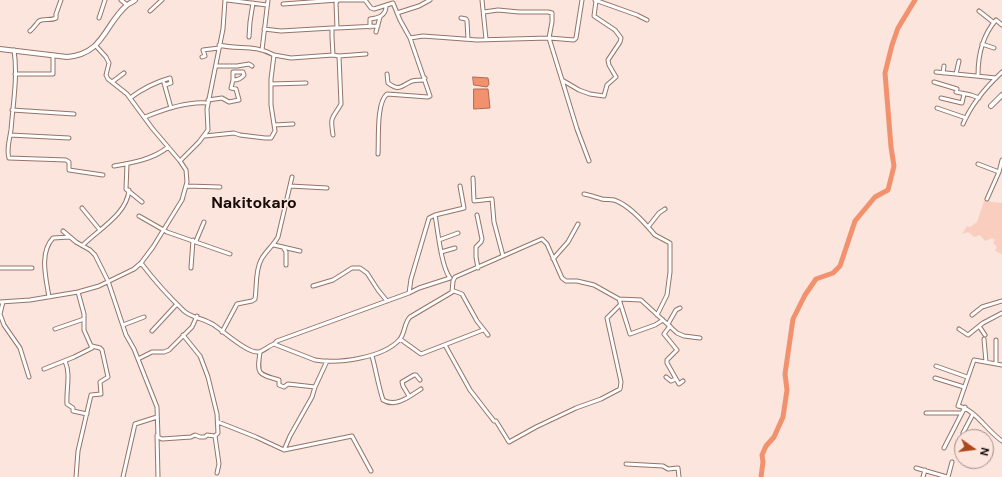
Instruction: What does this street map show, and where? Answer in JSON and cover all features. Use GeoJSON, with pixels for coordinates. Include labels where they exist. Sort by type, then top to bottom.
{"type":"FeatureCollection","features":[{"type":"Feature","properties":{"kind":"main road"},"geometry":{"type":"LineString","coordinates":[[0,49],[74,56],[96,46],[127,5],[135,0]]}},
{"type":"Feature","properties":{"kind":"main road"},"geometry":{"type":"LineString","coordinates":[[992,106],[1002,95]]}},
{"type":"Feature","properties":{"kind":"street"},"geometry":{"type":"LineString","coordinates":[[30,31],[35,28],[39,21],[53,20],[56,18],[61,0]]}},
{"type":"Feature","properties":{"kind":"street"},"geometry":{"type":"LineString","coordinates":[[99,18],[106,0]]}},
{"type":"Feature","properties":{"kind":"street"},"geometry":{"type":"LineString","coordinates":[[121,0],[127,5]]}},
{"type":"Feature","properties":{"kind":"street"},"geometry":{"type":"LineString","coordinates":[[150,11],[162,0]]}},
{"type":"Feature","properties":{"kind":"street"},"geometry":{"type":"LineString","coordinates":[[180,161],[208,130],[208,102],[224,23],[226,0],[267,5]]}},
{"type":"Feature","properties":{"kind":"street"},"geometry":{"type":"LineString","coordinates":[[262,50],[268,0]]}},
{"type":"Feature","properties":{"kind":"street"},"geometry":{"type":"LineString","coordinates":[[337,28],[336,3],[338,0]]}},
{"type":"Feature","properties":{"kind":"street"},"geometry":{"type":"LineString","coordinates":[[283,4],[338,0],[365,0],[372,9],[378,9],[392,2],[396,13],[410,38],[430,96],[387,94],[382,100],[378,122],[378,154]]}},
{"type":"Feature","properties":{"kind":"street"},"geometry":{"type":"LineString","coordinates":[[396,13],[419,6],[430,0]]}},
{"type":"Feature","properties":{"kind":"street"},"geometry":{"type":"LineString","coordinates":[[482,0],[486,40]]}},
{"type":"Feature","properties":{"kind":"street"},"geometry":{"type":"LineString","coordinates":[[410,38],[423,36],[486,40],[549,38],[572,40],[575,39],[582,0]]}},
{"type":"Feature","properties":{"kind":"street"},"geometry":{"type":"LineString","coordinates":[[562,80],[579,90],[590,94],[604,96],[607,85],[616,77],[609,65],[608,60],[621,38],[615,30],[594,16],[595,0],[647,20]]}},
{"type":"Feature","properties":{"kind":"street"},"geometry":{"type":"LineString","coordinates":[[249,37],[253,3]]}},
{"type":"Feature","properties":{"kind":"street"},"geometry":{"type":"LineString","coordinates":[[370,26],[370,19],[380,17],[385,14],[386,6]]}},
{"type":"Feature","properties":{"kind":"street"},"geometry":{"type":"LineString","coordinates":[[484,12],[498,10],[550,12],[552,17],[549,38],[577,129],[589,161]]}},
{"type":"Feature","properties":{"kind":"street"},"geometry":{"type":"LineString","coordinates":[[979,11],[993,22],[996,20],[1002,25]]}},
{"type":"Feature","properties":{"kind":"street"},"geometry":{"type":"LineString","coordinates":[[376,32],[380,17]]}},
{"type":"Feature","properties":{"kind":"street"},"geometry":{"type":"LineString","coordinates":[[461,18],[466,18],[467,21],[468,39]]}},
{"type":"Feature","properties":{"kind":"street"},"geometry":{"type":"LineString","coordinates":[[978,76],[978,60],[982,44],[985,34],[993,22]]}},
{"type":"Feature","properties":{"kind":"street"},"geometry":{"type":"LineString","coordinates":[[264,29],[293,31],[378,26]]}},
{"type":"Feature","properties":{"kind":"street"},"geometry":{"type":"LineString","coordinates":[[332,28],[333,55]]}},
{"type":"Feature","properties":{"kind":"street"},"geometry":{"type":"LineString","coordinates":[[982,44],[994,48]]}},
{"type":"Feature","properties":{"kind":"street"},"geometry":{"type":"LineString","coordinates":[[29,377],[20,348],[4,325],[0,314],[1,302],[49,297],[78,292],[93,288],[134,269],[141,263],[164,230],[179,206],[186,186],[186,170],[130,98],[108,79],[106,75],[109,64],[106,57],[96,46]]}},
{"type":"Feature","properties":{"kind":"street"},"geometry":{"type":"LineString","coordinates":[[202,57],[205,56],[203,50],[219,47],[250,47],[274,55],[291,58],[366,54]]}},
{"type":"Feature","properties":{"kind":"street"},"geometry":{"type":"LineString","coordinates":[[14,50],[16,64],[8,155],[9,158],[66,160],[69,162],[69,170],[103,175]]}},
{"type":"Feature","properties":{"kind":"street"},"geometry":{"type":"LineString","coordinates":[[15,74],[53,74],[53,55]]}},
{"type":"Feature","properties":{"kind":"street"},"geometry":{"type":"LineString","coordinates":[[204,136],[234,133],[271,138],[275,132],[271,105],[271,74],[274,55]]}},
{"type":"Feature","properties":{"kind":"street"},"geometry":{"type":"LineString","coordinates":[[333,135],[331,121],[334,113],[341,104],[339,56]]}},
{"type":"Feature","properties":{"kind":"street"},"geometry":{"type":"LineString","coordinates":[[956,74],[959,61]]}},
{"type":"Feature","properties":{"kind":"street"},"geometry":{"type":"LineString","coordinates":[[216,66],[237,66],[249,64],[252,66]]}},
{"type":"Feature","properties":{"kind":"street"},"geometry":{"type":"LineString","coordinates":[[943,73],[944,66]]}},
{"type":"Feature","properties":{"kind":"street"},"geometry":{"type":"LineString","coordinates":[[936,72],[996,78]]}},
{"type":"Feature","properties":{"kind":"street"},"geometry":{"type":"LineString","coordinates":[[963,124],[979,98],[1002,72]]}},
{"type":"Feature","properties":{"kind":"street"},"geometry":{"type":"LineString","coordinates":[[112,82],[124,73]]}},
{"type":"Feature","properties":{"kind":"street"},"geometry":{"type":"LineString","coordinates":[[387,74],[388,83],[397,88],[402,87],[409,82],[423,80],[425,78]]}},
{"type":"Feature","properties":{"kind":"street"},"geometry":{"type":"LineString","coordinates":[[130,98],[140,91],[170,78],[171,83],[165,85]]}},
{"type":"Feature","properties":{"kind":"street"},"geometry":{"type":"LineString","coordinates":[[163,80],[171,108]]}},
{"type":"Feature","properties":{"kind":"street"},"geometry":{"type":"LineString","coordinates":[[145,117],[186,104],[208,102],[222,98],[229,102],[240,100],[236,89],[231,88],[233,80]]}},
{"type":"Feature","properties":{"kind":"street"},"geometry":{"type":"LineString","coordinates":[[934,82],[957,90],[956,92],[979,98]]}},
{"type":"Feature","properties":{"kind":"street"},"geometry":{"type":"LineString","coordinates":[[272,84],[306,83]]}},
{"type":"Feature","properties":{"kind":"street"},"geometry":{"type":"LineString","coordinates":[[941,98],[962,102],[964,94]]}},
{"type":"Feature","properties":{"kind":"street"},"geometry":{"type":"LineString","coordinates":[[938,108],[966,118]]}},
{"type":"Feature","properties":{"kind":"street"},"geometry":{"type":"LineString","coordinates":[[12,110],[74,114]]}},
{"type":"Feature","properties":{"kind":"street"},"geometry":{"type":"LineString","coordinates":[[274,125],[293,124]]}},
{"type":"Feature","properties":{"kind":"street"},"geometry":{"type":"LineString","coordinates":[[10,135],[69,138]]}},
{"type":"Feature","properties":{"kind":"street"},"geometry":{"type":"LineString","coordinates":[[114,166],[144,159],[160,153],[168,147]]}},
{"type":"Feature","properties":{"kind":"street"},"geometry":{"type":"LineString","coordinates":[[987,199],[999,172],[1002,160]]}},
{"type":"Feature","properties":{"kind":"street"},"geometry":{"type":"LineString","coordinates":[[127,164],[126,189],[142,202]]}},
{"type":"Feature","properties":{"kind":"street"},"geometry":{"type":"LineString","coordinates":[[978,164],[999,172]]}},
{"type":"Feature","properties":{"kind":"street"},"geometry":{"type":"LineString","coordinates":[[222,332],[237,304],[252,301],[255,298],[259,264],[262,258],[274,245],[278,237],[292,177]]}},
{"type":"Feature","properties":{"kind":"street"},"geometry":{"type":"LineString","coordinates":[[473,178],[474,201],[492,199],[494,222],[503,256]]}},
{"type":"Feature","properties":{"kind":"street"},"geometry":{"type":"LineString","coordinates":[[186,186],[220,187]]}},
{"type":"Feature","properties":{"kind":"street"},"geometry":{"type":"LineString","coordinates":[[290,186],[327,188]]}},
{"type":"Feature","properties":{"kind":"street"},"geometry":{"type":"LineString","coordinates":[[409,293],[411,279],[429,218],[435,215],[464,208],[460,186]]}},
{"type":"Feature","properties":{"kind":"street"},"geometry":{"type":"LineString","coordinates":[[83,245],[120,210],[126,201],[129,190]]}},
{"type":"Feature","properties":{"kind":"street"},"geometry":{"type":"LineString","coordinates":[[584,194],[600,199],[618,202],[629,208],[655,235],[670,243],[670,272],[667,295],[657,315]]}},
{"type":"Feature","properties":{"kind":"street"},"geometry":{"type":"LineString","coordinates":[[82,208],[100,230]]}},
{"type":"Feature","properties":{"kind":"street"},"geometry":{"type":"LineString","coordinates":[[648,228],[659,213],[665,210]]}},
{"type":"Feature","properties":{"kind":"street"},"geometry":{"type":"LineString","coordinates":[[435,215],[441,252],[447,272],[452,280],[452,292]]}},
{"type":"Feature","properties":{"kind":"street"},"geometry":{"type":"LineString","coordinates":[[477,215],[482,239],[476,246],[478,268]]}},
{"type":"Feature","properties":{"kind":"street"},"geometry":{"type":"LineString","coordinates":[[139,216],[164,230],[230,254]]}},
{"type":"Feature","properties":{"kind":"street"},"geometry":{"type":"LineString","coordinates":[[190,268],[194,241],[204,222]]}},
{"type":"Feature","properties":{"kind":"street"},"geometry":{"type":"LineString","coordinates":[[553,259],[568,242],[578,224]]}},
{"type":"Feature","properties":{"kind":"street"},"geometry":{"type":"LineString","coordinates":[[63,231],[95,255],[108,281],[126,335],[138,359],[155,402],[158,437],[162,439],[192,438],[195,435],[200,437],[205,437],[207,435],[215,436]]}},
{"type":"Feature","properties":{"kind":"street"},"geometry":{"type":"LineString","coordinates":[[439,240],[458,233]]}},
{"type":"Feature","properties":{"kind":"street"},"geometry":{"type":"LineString","coordinates":[[49,297],[45,274],[47,246],[53,238],[70,237]]}},
{"type":"Feature","properties":{"kind":"street"},"geometry":{"type":"LineString","coordinates":[[141,263],[160,287],[185,312],[209,322],[249,351],[260,352],[277,341],[419,288],[452,280],[455,277],[542,239],[547,244],[564,280],[594,285],[619,299],[642,300],[677,333],[684,336],[700,338]]}},
{"type":"Feature","properties":{"kind":"street"},"geometry":{"type":"LineString","coordinates":[[274,245],[300,251]]}},
{"type":"Feature","properties":{"kind":"street"},"geometry":{"type":"LineString","coordinates":[[283,247],[286,252],[286,265]]}},
{"type":"Feature","properties":{"kind":"street"},"geometry":{"type":"LineString","coordinates":[[441,252],[455,248]]}},
{"type":"Feature","properties":{"kind":"street"},"geometry":{"type":"LineString","coordinates":[[0,268],[32,268]]}},
{"type":"Feature","properties":{"kind":"street"},"geometry":{"type":"LineString","coordinates":[[313,286],[333,280],[352,268],[360,268],[367,273],[387,301]]}},
{"type":"Feature","properties":{"kind":"street"},"geometry":{"type":"LineString","coordinates":[[274,344],[315,360],[327,361],[372,356],[391,347],[400,339],[410,317],[456,291],[462,294],[483,330],[488,335]]}},
{"type":"Feature","properties":{"kind":"street"},"geometry":{"type":"LineString","coordinates":[[76,477],[78,451],[92,395],[101,394],[100,382],[108,376],[100,348],[92,346],[84,330],[84,314],[78,292]]}},
{"type":"Feature","properties":{"kind":"street"},"geometry":{"type":"LineString","coordinates":[[619,299],[630,334],[655,325],[663,320]]}},
{"type":"Feature","properties":{"kind":"street"},"geometry":{"type":"LineString","coordinates":[[972,315],[982,307],[1002,301]]}},
{"type":"Feature","properties":{"kind":"street"},"geometry":{"type":"LineString","coordinates":[[152,331],[177,304]]}},
{"type":"Feature","properties":{"kind":"street"},"geometry":{"type":"LineString","coordinates":[[445,344],[470,390],[481,402],[489,416],[496,421],[509,442],[536,427],[576,408],[601,399],[620,388],[621,382],[607,318],[620,305]]}},
{"type":"Feature","properties":{"kind":"street"},"geometry":{"type":"LineString","coordinates":[[680,308],[676,310],[664,334],[677,350],[667,360],[667,363],[679,384],[684,380]]}},
{"type":"Feature","properties":{"kind":"street"},"geometry":{"type":"LineString","coordinates":[[959,329],[968,336],[979,326],[1002,313]]}},
{"type":"Feature","properties":{"kind":"street"},"geometry":{"type":"LineString","coordinates":[[138,359],[152,352],[164,352],[169,350],[192,327],[197,316]]}},
{"type":"Feature","properties":{"kind":"street"},"geometry":{"type":"LineString","coordinates":[[123,325],[144,317]]}},
{"type":"Feature","properties":{"kind":"street"},"geometry":{"type":"LineString","coordinates":[[55,329],[84,319]]}},
{"type":"Feature","properties":{"kind":"street"},"geometry":{"type":"LineString","coordinates":[[979,326],[985,337],[986,362]]}},
{"type":"Feature","properties":{"kind":"street"},"geometry":{"type":"LineString","coordinates":[[400,339],[420,354],[483,330]]}},
{"type":"Feature","properties":{"kind":"street"},"geometry":{"type":"LineString","coordinates":[[183,336],[200,356],[208,377],[218,422],[218,433],[215,436],[219,464],[217,473]]}},
{"type":"Feature","properties":{"kind":"street"},"geometry":{"type":"LineString","coordinates":[[996,340],[996,364]]}},
{"type":"Feature","properties":{"kind":"street"},"geometry":{"type":"LineString","coordinates":[[44,369],[90,350],[92,346]]}},
{"type":"Feature","properties":{"kind":"street"},"geometry":{"type":"LineString","coordinates":[[260,352],[258,371],[264,375],[279,380],[279,385],[284,387],[288,384],[315,387]]}},
{"type":"Feature","properties":{"kind":"street"},"geometry":{"type":"LineString","coordinates":[[372,356],[378,385],[383,400],[386,402],[396,403],[421,389]]}},
{"type":"Feature","properties":{"kind":"street"},"geometry":{"type":"LineString","coordinates":[[1002,365],[974,360],[958,406],[965,407],[994,436],[1002,441]]}},
{"type":"Feature","properties":{"kind":"street"},"geometry":{"type":"LineString","coordinates":[[65,361],[67,366],[67,404],[73,408],[73,411],[87,414]]}},
{"type":"Feature","properties":{"kind":"street"},"geometry":{"type":"LineString","coordinates":[[284,450],[290,436],[312,398],[315,387],[327,361]]}},
{"type":"Feature","properties":{"kind":"street"},"geometry":{"type":"LineString","coordinates":[[936,366],[967,377]]}},
{"type":"Feature","properties":{"kind":"street"},"geometry":{"type":"LineString","coordinates":[[409,396],[402,382],[414,375],[420,380]]}},
{"type":"Feature","properties":{"kind":"street"},"geometry":{"type":"LineString","coordinates":[[666,377],[671,381],[676,379]]}},
{"type":"Feature","properties":{"kind":"street"},"geometry":{"type":"LineString","coordinates":[[935,378],[964,387]]}},
{"type":"Feature","properties":{"kind":"street"},"geometry":{"type":"LineString","coordinates":[[944,448],[965,407]]}},
{"type":"Feature","properties":{"kind":"street"},"geometry":{"type":"LineString","coordinates":[[926,413],[962,413]]}},
{"type":"Feature","properties":{"kind":"street"},"geometry":{"type":"LineString","coordinates":[[965,429],[973,414]]}},
{"type":"Feature","properties":{"kind":"street"},"geometry":{"type":"LineString","coordinates":[[123,477],[135,424],[157,417]]}},
{"type":"Feature","properties":{"kind":"street"},"geometry":{"type":"LineString","coordinates":[[218,422],[284,450],[352,436],[371,471]]}},
{"type":"Feature","properties":{"kind":"street"},"geometry":{"type":"LineString","coordinates":[[158,426],[156,447],[158,477]]}},
{"type":"Feature","properties":{"kind":"street"},"geometry":{"type":"LineString","coordinates":[[916,468],[925,470],[937,476],[948,477],[952,462]]}},
{"type":"Feature","properties":{"kind":"street"},"geometry":{"type":"LineString","coordinates":[[626,464],[678,468],[679,477]]}},
{"type":"Feature","properties":{"kind":"street"},"geometry":{"type":"LineString","coordinates":[[923,477],[925,470]]}},
{"type":"Feature","properties":{"kind":"shaded area"},"geometry":{"type":"Polygon","coordinates":[[[473,77],[488,78],[489,84],[487,87],[474,85],[473,77]]]}},
{"type":"Feature","properties":{"kind":"shaded area"},"geometry":{"type":"Polygon","coordinates":[[[474,89],[488,89],[490,108],[474,109],[474,89]]]}},
{"type":"Feature","properties":{"kind":"shaded area"},"geometry":{"type":"Polygon","coordinates":[[[984,201],[1002,203],[1002,254],[995,251],[997,247],[993,243],[995,240],[992,238],[985,241],[980,235],[974,237],[968,232],[962,234],[967,226],[970,227],[977,222],[984,201]]]}},
{"type":"Feature","properties":{"kind":"waterway"},"geometry":{"type":"LineString","coordinates":[[761,477],[763,462],[762,455],[766,446],[774,437],[783,417],[787,390],[785,374],[793,319],[805,295],[816,279],[833,273],[840,266],[855,221],[875,197],[888,190],[894,166],[885,73],[898,28],[915,0]]}},
{"type":"Feature","properties":{"kind":"district","name":"Nakitokaro"},"geometry":{"type":"Point","coordinates":[254,204]}}]}
